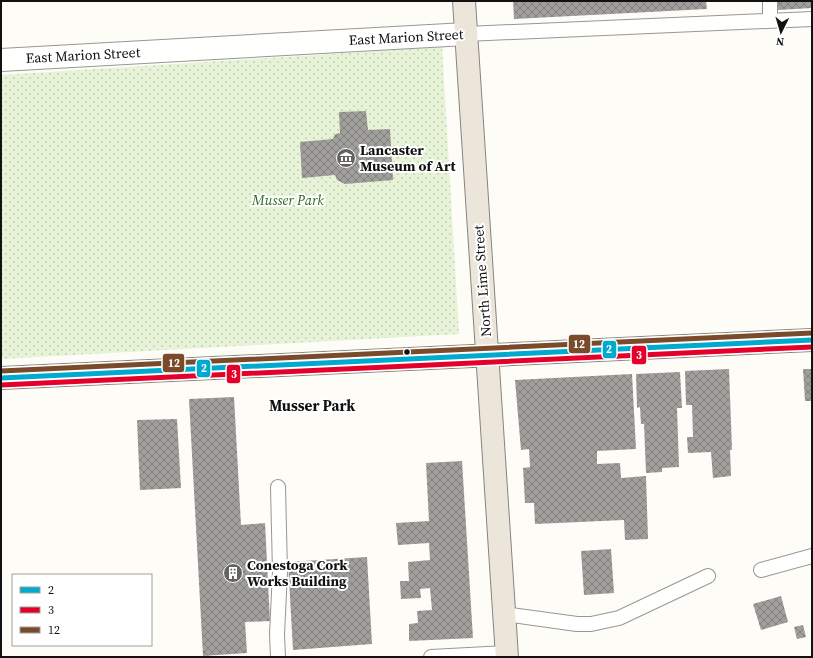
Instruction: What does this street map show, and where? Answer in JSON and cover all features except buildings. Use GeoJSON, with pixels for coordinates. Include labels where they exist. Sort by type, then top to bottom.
{"type":"FeatureCollection","features":[{"type":"Feature","properties":{"kind":"highway","name":"North Lime Street"},"geometry":{"type":"LineString","coordinates":[[464,1],[507,655]]}},
{"type":"Feature","properties":{"kind":"main road"},"geometry":{"type":"LineString","coordinates":[[1,378],[812,340]]}},
{"type":"Feature","properties":{"kind":"street","name":"East Marion Street"},"geometry":{"type":"LineString","coordinates":[[1,60],[466,34]]}},
{"type":"Feature","properties":{"kind":"lane"},"geometry":{"type":"LineString","coordinates":[[770,1],[770,21]]}},
{"type":"Feature","properties":{"kind":"lane","name":"East Marion Street"},"geometry":{"type":"LineString","coordinates":[[466,34],[812,19]]}},
{"type":"Feature","properties":{"kind":"lane"},"geometry":{"type":"LineString","coordinates":[[278,487],[280,572],[276,634],[278,657]]}},
{"type":"Feature","properties":{"kind":"lane"},"geometry":{"type":"LineString","coordinates":[[761,570],[812,556]]}},
{"type":"Feature","properties":{"kind":"lane"},"geometry":{"type":"LineString","coordinates":[[504,614],[577,624],[591,624],[619,618],[708,576]]}},
{"type":"Feature","properties":{"kind":"lane"},"geometry":{"type":"LineString","coordinates":[[431,657],[507,655]]}},
{"type":"Feature","properties":{"kind":"green space","name":"Musser Park"},"geometry":{"type":"Polygon","coordinates":[[[442,47],[459,334],[1,359],[1,75],[442,47]]]}},
{"type":"Feature","properties":{"kind":"transit line","name":"12"},"geometry":{"type":"LineString","coordinates":[[1,371],[812,333]]}},
{"type":"Feature","properties":{"kind":"transit line","name":"2"},"geometry":{"type":"LineString","coordinates":[[1,378],[812,340]]}},
{"type":"Feature","properties":{"kind":"transit line","name":"3"},"geometry":{"type":"LineString","coordinates":[[1,385],[812,347]]}},
{"type":"Feature","properties":{"kind":"place","name":"Lancaster Museum of Art"},"geometry":{"type":"Point","coordinates":[346,158]}},
{"type":"Feature","properties":{"kind":"place","name":"Conestoga Cork Works Building"},"geometry":{"type":"Point","coordinates":[233,573]}},
{"type":"Feature","properties":{"kind":"district","name":"Musser Park"},"geometry":{"type":"Point","coordinates":[312,406]}}]}
